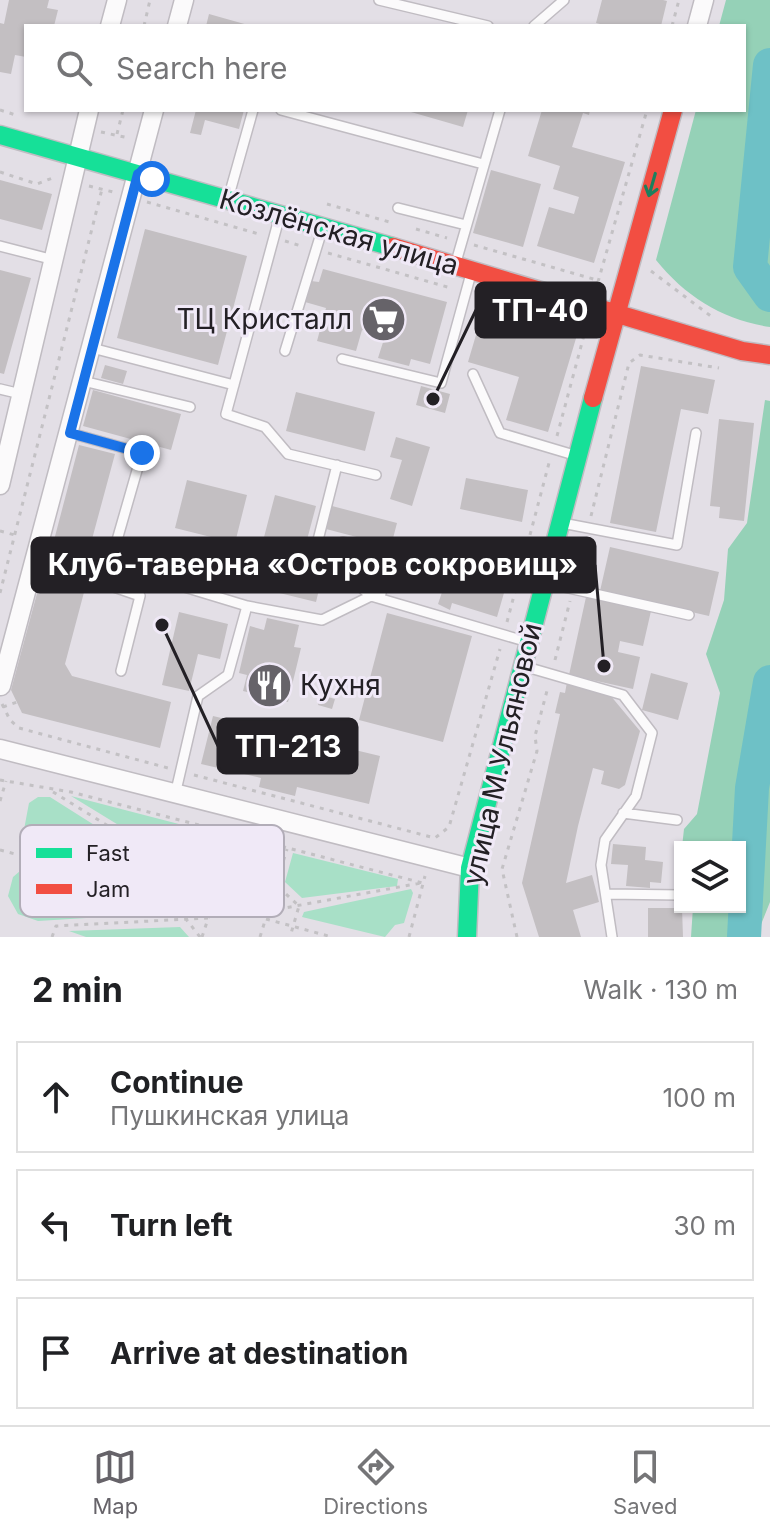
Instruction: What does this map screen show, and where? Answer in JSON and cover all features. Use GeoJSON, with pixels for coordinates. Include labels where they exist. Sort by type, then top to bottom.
{"type":"FeatureCollection","features":[{"type":"Feature","properties":{"kind":"street"},"geometry":{"type":"LineString","coordinates":[[111,24],[117,0]]}},
{"type":"Feature","properties":{"kind":"street"},"geometry":{"type":"LineString","coordinates":[[178,24],[184,0]]}},
{"type":"Feature","properties":{"kind":"street"},"geometry":{"type":"LineString","coordinates":[[698,24],[704,0]]}},
{"type":"Feature","properties":{"kind":"street"},"geometry":{"type":"LineString","coordinates":[[1,693],[153,112]]}},
{"type":"Feature","properties":{"kind":"street","name":"улица М.Ульяновой"},"geometry":{"type":"LineString","coordinates":[[467,937],[470,868],[559,522],[672,112]]}},
{"type":"Feature","properties":{"kind":"street"},"geometry":{"type":"LineString","coordinates":[[0,485],[86,119]]}},
{"type":"Feature","properties":{"kind":"street","name":"Козлёнская улица"},"geometry":{"type":"LineString","coordinates":[[0,135],[617,311],[742,351],[770,355]]}},
{"type":"Feature","properties":{"kind":"street"},"geometry":{"type":"LineString","coordinates":[[0,749],[175,797],[470,868]]}},
{"type":"Feature","properties":{"kind":"lane"},"geometry":{"type":"LineString","coordinates":[[379,0],[480,24]]}},
{"type":"Feature","properties":{"kind":"lane"},"geometry":{"type":"LineString","coordinates":[[536,24],[564,0]]}},
{"type":"Feature","properties":{"kind":"lane"},"geometry":{"type":"LineString","coordinates":[[228,200],[252,112]]}},
{"type":"Feature","properties":{"kind":"lane"},"geometry":{"type":"LineString","coordinates":[[288,112],[483,164]]}},
{"type":"Feature","properties":{"kind":"lane"},"geometry":{"type":"LineString","coordinates":[[342,359],[441,383],[466,292],[462,242],[499,112]]}},
{"type":"Feature","properties":{"kind":"lane"},"geometry":{"type":"LineString","coordinates":[[398,208],[466,225]]}},
{"type":"Feature","properties":{"kind":"lane"},"geometry":{"type":"LineString","coordinates":[[280,215],[226,414],[265,427],[288,454],[376,475]]}},
{"type":"Feature","properties":{"kind":"lane"},"geometry":{"type":"LineString","coordinates":[[285,351],[323,227]]}},
{"type":"Feature","properties":{"kind":"lane"},"geometry":{"type":"LineString","coordinates":[[0,246],[54,260]]}},
{"type":"Feature","properties":{"kind":"lane"},"geometry":{"type":"LineString","coordinates":[[92,348],[234,385]]}},
{"type":"Feature","properties":{"kind":"lane"},"geometry":{"type":"LineString","coordinates":[[473,374],[500,433],[577,456]]}},
{"type":"Feature","properties":{"kind":"lane"},"geometry":{"type":"LineString","coordinates":[[83,381],[190,407]]}},
{"type":"Feature","properties":{"kind":"lane"},"geometry":{"type":"LineString","coordinates":[[0,389],[21,394]]}},
{"type":"Feature","properties":{"kind":"lane"},"geometry":{"type":"LineString","coordinates":[[70,433],[142,453],[111,561]]}},
{"type":"Feature","properties":{"kind":"lane"},"geometry":{"type":"LineString","coordinates":[[559,522],[677,545],[696,433]]}},
{"type":"Feature","properties":{"kind":"lane"},"geometry":{"type":"LineString","coordinates":[[337,465],[316,548],[375,597],[528,642]]}},
{"type":"Feature","properties":{"kind":"lane"},"geometry":{"type":"LineString","coordinates":[[93,568],[131,557],[158,579],[247,606],[322,620],[375,597],[389,554],[343,542]]}},
{"type":"Feature","properties":{"kind":"lane"},"geometry":{"type":"LineString","coordinates":[[37,553],[93,568],[111,586],[140,596],[121,671]]}},
{"type":"Feature","properties":{"kind":"lane"},"geometry":{"type":"LineString","coordinates":[[543,582],[689,615]]}},
{"type":"Feature","properties":{"kind":"lane"},"geometry":{"type":"LineString","coordinates":[[175,797],[198,696],[228,675],[247,606]]}},
{"type":"Feature","properties":{"kind":"lane"},"geometry":{"type":"LineString","coordinates":[[522,665],[623,695],[652,733],[636,796],[605,840],[601,865],[612,937]]}},
{"type":"Feature","properties":{"kind":"lane"},"geometry":{"type":"LineString","coordinates":[[623,813],[677,820]]}},
{"type":"Feature","properties":{"kind":"lane"},"geometry":{"type":"LineString","coordinates":[[607,894],[674,895]]}},
{"type":"Feature","properties":{"kind":"path"},"geometry":{"type":"LineString","coordinates":[[144,24],[150,0]]}},
{"type":"Feature","properties":{"kind":"path"},"geometry":{"type":"LineString","coordinates":[[673,24],[679,0]]}},
{"type":"Feature","properties":{"kind":"path"},"geometry":{"type":"LineString","coordinates":[[117,135],[123,112]]}},
{"type":"Feature","properties":{"kind":"path"},"geometry":{"type":"LineString","coordinates":[[409,937],[435,838],[449,827],[646,112]]}},
{"type":"Feature","properties":{"kind":"path"},"geometry":{"type":"LineString","coordinates":[[86,119],[117,135],[145,142]]}},
{"type":"Feature","properties":{"kind":"path"},"geometry":{"type":"LineString","coordinates":[[0,172],[37,184],[52,177],[73,181],[511,305]]}},
{"type":"Feature","properties":{"kind":"path"},"geometry":{"type":"LineString","coordinates":[[0,593],[102,189]]}},
{"type":"Feature","properties":{"kind":"path"},"geometry":{"type":"LineString","coordinates":[[325,203],[401,225]]}},
{"type":"Feature","properties":{"kind":"path"},"geometry":{"type":"LineString","coordinates":[[416,229],[599,280]]}},
{"type":"Feature","properties":{"kind":"path"},"geometry":{"type":"LineString","coordinates":[[648,268],[678,295],[722,321]]}},
{"type":"Feature","properties":{"kind":"path"},"geometry":{"type":"LineString","coordinates":[[0,531],[15,535]]}},
{"type":"Feature","properties":{"kind":"path"},"geometry":{"type":"LineString","coordinates":[[1,693],[3,707],[19,728],[435,838]]}},
{"type":"Feature","properties":{"kind":"path"},"geometry":{"type":"LineString","coordinates":[[3,707],[17,702]]}},
{"type":"Feature","properties":{"kind":"path"},"geometry":{"type":"LineString","coordinates":[[0,801],[3,781],[71,792],[201,825]]}},
{"type":"Feature","properties":{"kind":"path"},"geometry":{"type":"LineString","coordinates":[[50,790],[107,825]]}},
{"type":"Feature","properties":{"kind":"path"},"geometry":{"type":"LineString","coordinates":[[517,937],[502,869],[525,795]]}},
{"type":"Feature","properties":{"kind":"path"},"geometry":{"type":"LineString","coordinates":[[284,847],[423,883]]}},
{"type":"Feature","properties":{"kind":"path"},"geometry":{"type":"LineString","coordinates":[[284,858],[287,848]]}},
{"type":"Feature","properties":{"kind":"path"},"geometry":{"type":"LineString","coordinates":[[0,850],[20,855]]}},
{"type":"Feature","properties":{"kind":"path"},"geometry":{"type":"LineString","coordinates":[[284,908],[423,883]]}},
{"type":"Feature","properties":{"kind":"path"},"geometry":{"type":"LineString","coordinates":[[284,892],[299,906]]}},
{"type":"Feature","properties":{"kind":"path"},"geometry":{"type":"LineString","coordinates":[[290,937],[299,906]]}},
{"type":"Feature","properties":{"kind":"path"},"geometry":{"type":"LineString","coordinates":[[52,937],[56,926],[186,919],[208,918],[201,937],[186,919]]}},
{"type":"Feature","properties":{"kind":"path"},"geometry":{"type":"LineString","coordinates":[[262,936],[265,919],[332,937]]}},
{"type":"Feature","properties":{"kind":"green space"},"geometry":{"type":"Polygon","coordinates":[[[726,0],[770,0],[770,327],[737,319],[707,305],[680,285],[656,260],[695,112],[746,112],[746,24],[720,24],[726,0]]]}},
{"type":"Feature","properties":{"kind":"green space"},"geometry":{"type":"Polygon","coordinates":[[[765,400],[770,401],[770,902],[756,937],[691,937],[693,913],[746,913],[746,841],[683,841],[684,829],[697,814],[720,693],[706,654],[724,600],[728,549],[747,523],[765,400]]]}},
{"type":"Feature","properties":{"kind":"green space"},"geometry":{"type":"Polygon","coordinates":[[[71,796],[183,825],[118,825],[71,796]]]}},
{"type":"Feature","properties":{"kind":"green space"},"geometry":{"type":"Polygon","coordinates":[[[38,797],[50,797],[94,825],[25,825],[29,803],[38,797]]]}},
{"type":"Feature","properties":{"kind":"green space"},"geometry":{"type":"Polygon","coordinates":[[[293,853],[398,879],[397,886],[302,898],[285,882],[293,853]]]}},
{"type":"Feature","properties":{"kind":"green space"},"geometry":{"type":"Polygon","coordinates":[[[20,871],[20,915],[8,896],[13,877],[20,871]]]}},
{"type":"Feature","properties":{"kind":"green space"},"geometry":{"type":"Polygon","coordinates":[[[411,889],[413,893],[404,923],[395,925],[385,937],[302,917],[304,912],[411,889]]]}},
{"type":"Feature","properties":{"kind":"green space"},"geometry":{"type":"Polygon","coordinates":[[[27,917],[102,917],[38,921],[27,917]]]}},
{"type":"Feature","properties":{"kind":"green space"},"geometry":{"type":"Polygon","coordinates":[[[180,927],[189,937],[86,937],[69,931],[180,927]]]}},
{"type":"Feature","properties":{"kind":"building"},"geometry":{"type":"Polygon","coordinates":[[[9,0],[49,0],[47,8],[58,10],[54,24],[24,24],[24,57],[15,55],[11,74],[0,72],[0,23],[4,24],[9,0]]]}},
{"type":"Feature","properties":{"kind":"building"},"geometry":{"type":"Polygon","coordinates":[[[602,0],[667,1],[661,24],[596,23],[602,0]]]}},
{"type":"Feature","properties":{"kind":"building"},"geometry":{"type":"Polygon","coordinates":[[[209,14],[244,24],[206,24],[209,14]]]}},
{"type":"Feature","properties":{"kind":"building"},"geometry":{"type":"Polygon","coordinates":[[[195,112],[243,112],[239,129],[205,120],[201,135],[190,133],[195,112]]]}},
{"type":"Feature","properties":{"kind":"building"},"geometry":{"type":"Polygon","coordinates":[[[411,112],[467,112],[463,127],[411,112]]]}},
{"type":"Feature","properties":{"kind":"building"},"geometry":{"type":"Polygon","coordinates":[[[541,112],[590,112],[589,115],[583,113],[572,147],[625,162],[594,263],[537,246],[549,207],[574,214],[579,197],[553,189],[560,166],[528,156],[541,112]]]}},
{"type":"Feature","properties":{"kind":"building"},"geometry":{"type":"Polygon","coordinates":[[[491,170],[541,184],[523,247],[473,233],[491,170]]]}},
{"type":"Feature","properties":{"kind":"building"},"geometry":{"type":"Polygon","coordinates":[[[0,180],[52,194],[42,230],[0,219],[0,180]]]}},
{"type":"Feature","properties":{"kind":"building"},"geometry":{"type":"Polygon","coordinates":[[[145,229],[247,256],[218,365],[117,338],[145,229]]]}},
{"type":"Feature","properties":{"kind":"building","name":"ТЦ Кристалл"},"geometry":{"type":"Polygon","coordinates":[[[323,269],[447,302],[430,364],[411,359],[409,366],[378,358],[385,336],[362,330],[356,351],[317,341],[326,308],[305,302],[311,281],[319,282],[323,269]]]}},
{"type":"Feature","properties":{"kind":"building"},"geometry":{"type":"Polygon","coordinates":[[[0,270],[31,278],[4,374],[0,373],[0,270]]]}},
{"type":"Feature","properties":{"kind":"building"},"geometry":{"type":"Polygon","coordinates":[[[484,308],[577,335],[548,432],[506,420],[519,377],[468,362],[484,308]]]}},
{"type":"Feature","properties":{"kind":"building"},"geometry":{"type":"Polygon","coordinates":[[[105,365],[127,371],[123,384],[101,378],[105,365]]]}},
{"type":"Feature","properties":{"kind":"building"},"geometry":{"type":"Polygon","coordinates":[[[641,366],[715,380],[708,414],[681,409],[656,532],[610,523],[641,366]]]}},
{"type":"Feature","properties":{"kind":"building"},"geometry":{"type":"Polygon","coordinates":[[[421,386],[450,394],[445,413],[416,405],[421,386]]]}},
{"type":"Feature","properties":{"kind":"building"},"geometry":{"type":"Polygon","coordinates":[[[93,390],[181,414],[171,450],[83,426],[93,390]]]}},
{"type":"Feature","properties":{"kind":"building"},"geometry":{"type":"Polygon","coordinates":[[[296,392],[375,412],[365,451],[286,431],[296,392]]]}},
{"type":"Feature","properties":{"kind":"building"},"geometry":{"type":"Polygon","coordinates":[[[719,419],[754,423],[744,521],[719,518],[720,507],[710,506],[719,419]]]}},
{"type":"Feature","properties":{"kind":"building"},"geometry":{"type":"Polygon","coordinates":[[[396,437],[430,447],[412,506],[390,499],[402,460],[390,457],[396,437]]]}},
{"type":"Feature","properties":{"kind":"building"},"geometry":{"type":"Polygon","coordinates":[[[79,445],[115,454],[88,554],[53,544],[79,445]]]}},
{"type":"Feature","properties":{"kind":"building"},"geometry":{"type":"Polygon","coordinates":[[[466,478],[528,490],[522,522],[460,509],[466,478]]]}},
{"type":"Feature","properties":{"kind":"building"},"geometry":{"type":"Polygon","coordinates":[[[187,480],[247,495],[235,543],[175,528],[187,480]]]}},
{"type":"Feature","properties":{"kind":"building"},"geometry":{"type":"Polygon","coordinates":[[[275,495],[316,506],[304,551],[263,541],[275,495]]]}},
{"type":"Feature","properties":{"kind":"building"},"geometry":{"type":"Polygon","coordinates":[[[332,506],[397,523],[391,546],[326,529],[332,506]]]}},
{"type":"Feature","properties":{"kind":"building"},"geometry":{"type":"Polygon","coordinates":[[[460,539],[515,555],[497,617],[452,603],[450,610],[438,604],[460,539]]]}},
{"type":"Feature","properties":{"kind":"building"},"geometry":{"type":"Polygon","coordinates":[[[610,547],[719,572],[709,616],[600,591],[610,547]]]}},
{"type":"Feature","properties":{"kind":"building"},"geometry":{"type":"Polygon","coordinates":[[[395,554],[436,567],[429,592],[387,579],[395,554]]]}},
{"type":"Feature","properties":{"kind":"building"},"geometry":{"type":"Polygon","coordinates":[[[258,558],[323,573],[316,602],[251,586],[258,558]]]}},
{"type":"Feature","properties":{"kind":"building"},"geometry":{"type":"Polygon","coordinates":[[[43,571],[87,581],[65,664],[72,676],[171,702],[160,748],[22,713],[11,690],[43,571]]]}},
{"type":"Feature","properties":{"kind":"building"},"geometry":{"type":"Polygon","coordinates":[[[586,597],[651,611],[643,646],[620,641],[618,652],[640,657],[633,689],[569,675],[586,597]]]}},
{"type":"Feature","properties":{"kind":"building"},"geometry":{"type":"Polygon","coordinates":[[[179,612],[228,624],[220,659],[198,654],[189,691],[162,685],[179,612]]]}},
{"type":"Feature","properties":{"kind":"building"},"geometry":{"type":"Polygon","coordinates":[[[387,613],[472,636],[443,742],[359,720],[387,613]]]}},
{"type":"Feature","properties":{"kind":"building"},"geometry":{"type":"Polygon","coordinates":[[[160,616],[169,619],[165,634],[155,631],[160,616]]]}},
{"type":"Feature","properties":{"kind":"building"},"geometry":{"type":"Polygon","coordinates":[[[267,618],[299,625],[294,647],[301,648],[288,702],[243,691],[247,675],[239,673],[250,626],[264,630],[267,618]]]}},
{"type":"Feature","properties":{"kind":"building"},"geometry":{"type":"Polygon","coordinates":[[[651,673],[688,683],[678,720],[642,710],[651,673]]]}},
{"type":"Feature","properties":{"kind":"building"},"geometry":{"type":"Polygon","coordinates":[[[567,682],[610,695],[640,731],[625,785],[619,789],[601,784],[604,771],[593,768],[578,826],[566,883],[592,875],[599,902],[573,910],[581,937],[539,937],[522,883],[560,714],[555,713],[560,692],[565,693],[567,682]]]}},
{"type":"Feature","properties":{"kind":"building"},"geometry":{"type":"Polygon","coordinates":[[[321,695],[335,699],[332,709],[318,705],[321,695]]]}},
{"type":"Feature","properties":{"kind":"building"},"geometry":{"type":"Polygon","coordinates":[[[213,716],[380,756],[369,804],[297,787],[295,796],[259,787],[261,778],[201,764],[213,716]]]}},
{"type":"Feature","properties":{"kind":"building"},"geometry":{"type":"Polygon","coordinates":[[[613,844],[646,847],[645,860],[663,862],[661,883],[650,882],[650,888],[626,886],[628,865],[611,864],[613,844]]]}},
{"type":"Feature","properties":{"kind":"building"},"geometry":{"type":"Polygon","coordinates":[[[648,908],[674,908],[674,913],[682,913],[683,937],[648,937],[648,908]]]}},
{"type":"Feature","properties":{"kind":"waterway"},"geometry":{"type":"LineString","coordinates":[[770,65],[750,267],[770,295]]}},
{"type":"Feature","properties":{"kind":"waterway"},"geometry":{"type":"LineString","coordinates":[[744,937],[752,788],[770,682]]}},
{"type":"Feature","properties":{"kind":"traffic: fast"},"geometry":{"type":"LineString","coordinates":[[0,135],[393,247]]}},
{"type":"Feature","properties":{"kind":"traffic: fast"},"geometry":{"type":"LineString","coordinates":[[467,937],[470,868],[593,398]]}},
{"type":"Feature","properties":{"kind":"traffic: jam"},"geometry":{"type":"LineString","coordinates":[[593,398],[672,112]]}},
{"type":"Feature","properties":{"kind":"traffic: jam"},"geometry":{"type":"LineString","coordinates":[[393,247],[742,351],[770,355]]}},
{"type":"Feature","properties":{"kind":"place","name":"ТЦ Кристалл"},"geometry":{"type":"Point","coordinates":[383,319]}},
{"type":"Feature","properties":{"kind":"place","name":"ТП-40"},"geometry":{"type":"Point","coordinates":[433,399]}},
{"type":"Feature","properties":{"kind":"place","name":"ТП-213"},"geometry":{"type":"Point","coordinates":[162,625]}},
{"type":"Feature","properties":{"kind":"place","name":"Клуб-таверна «Остров сокровищ»"},"geometry":{"type":"Point","coordinates":[604,666]}},
{"type":"Feature","properties":{"kind":"place","name":"Кухня"},"geometry":{"type":"Point","coordinates":[269,685]}},
{"type":"Feature","properties":{"kind":"route"},"geometry":{"type":"LineString","coordinates":[[142,453],[70,433],[138,174],[152,179]]}}]}
